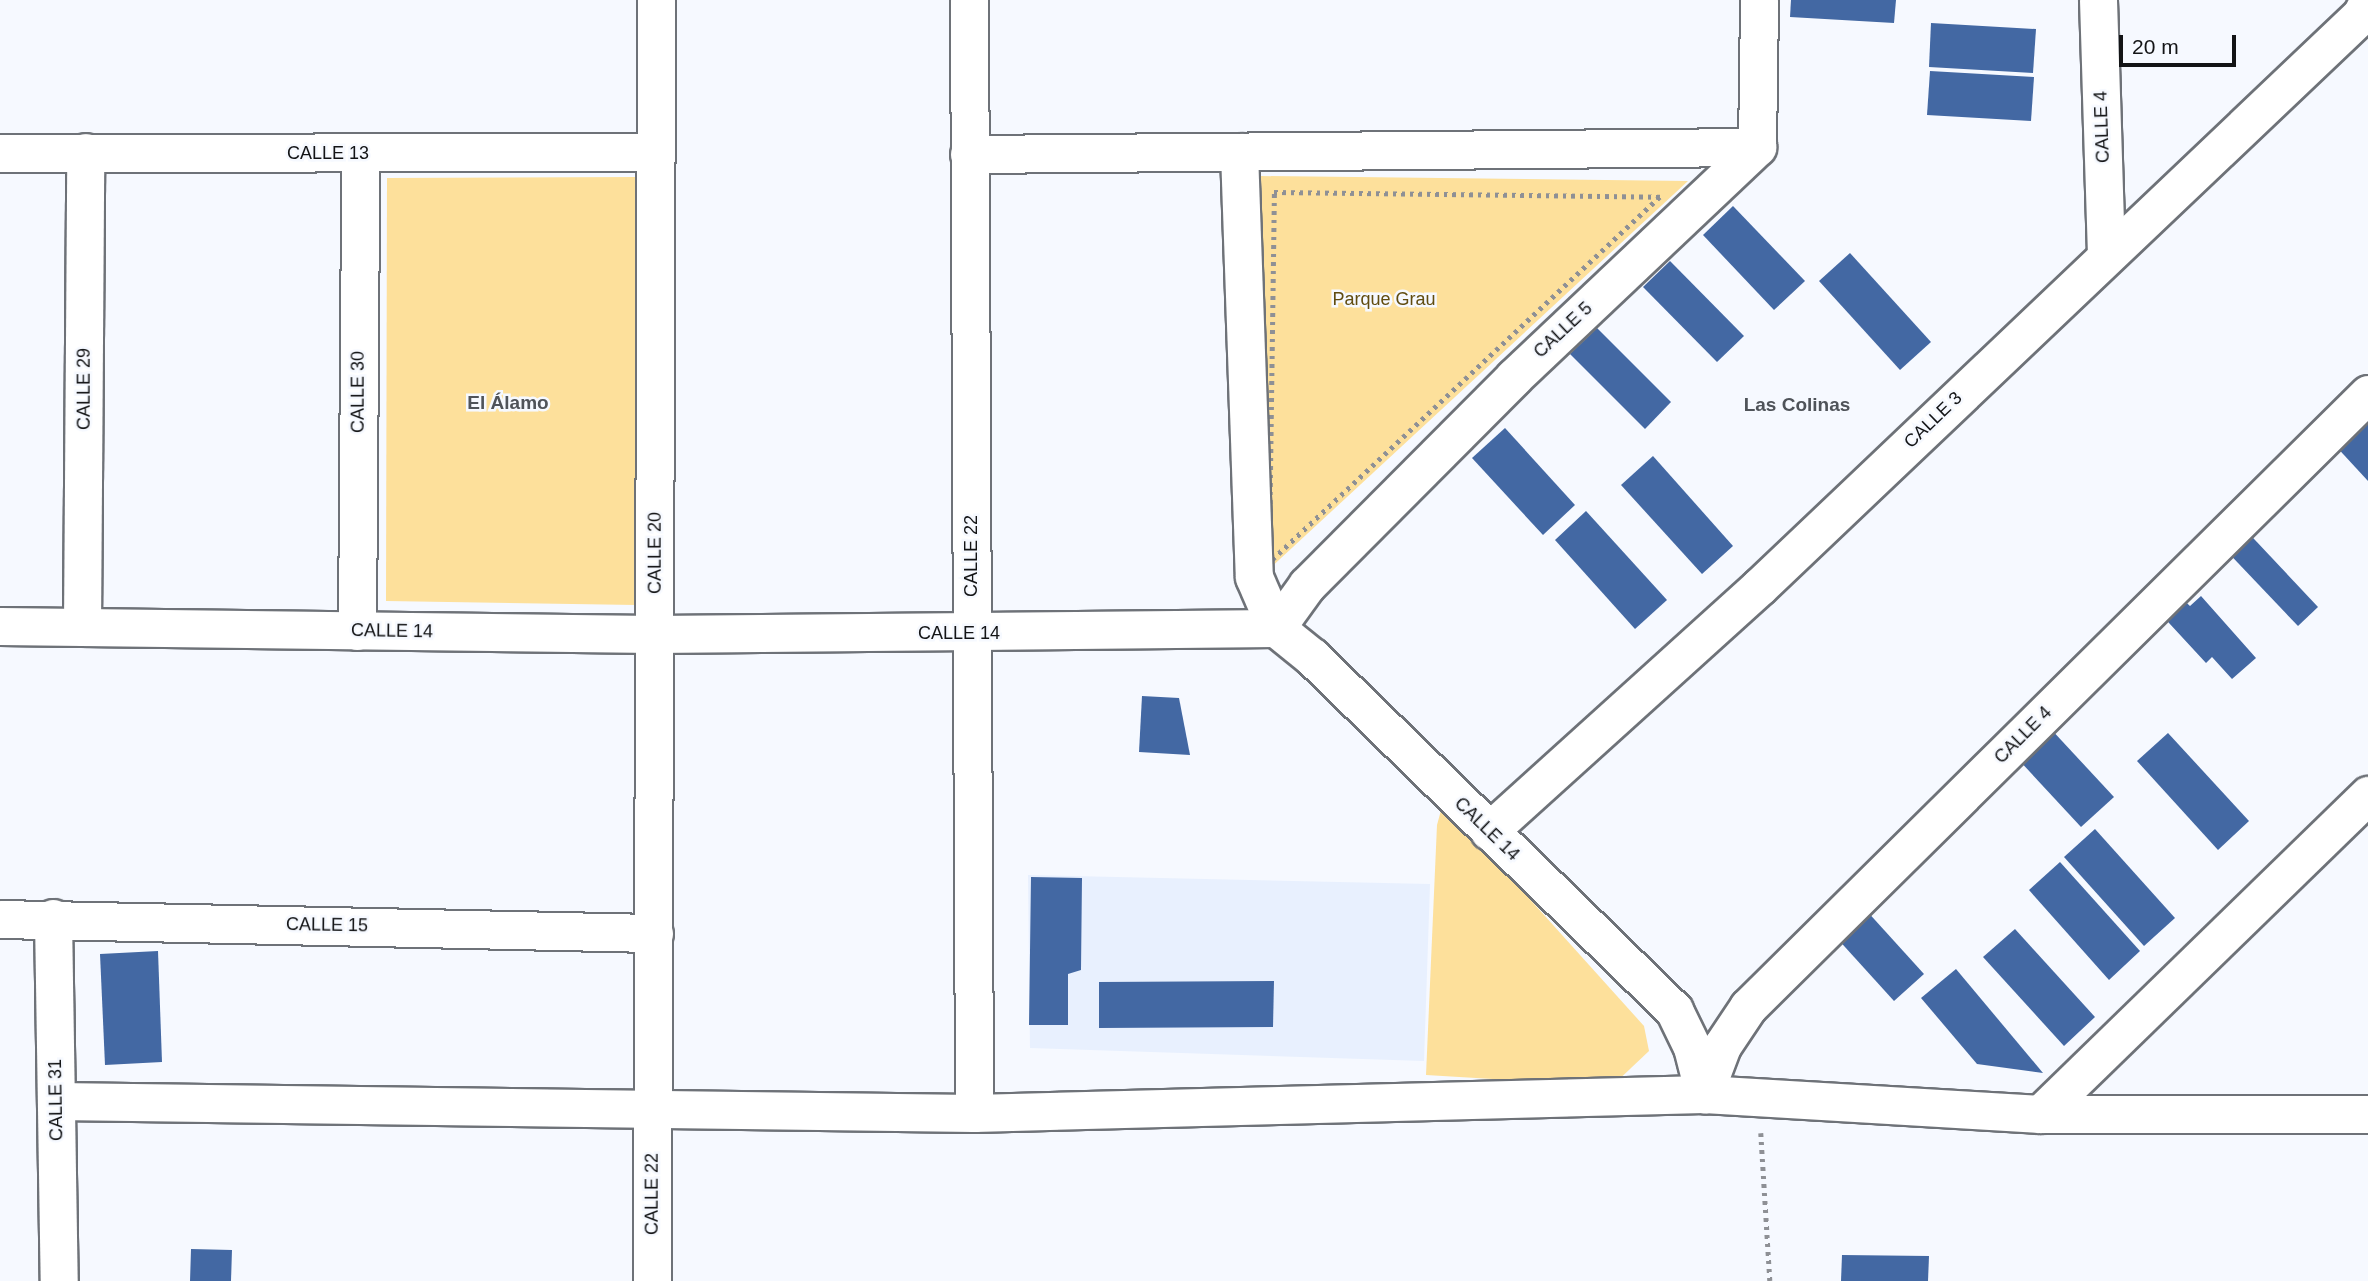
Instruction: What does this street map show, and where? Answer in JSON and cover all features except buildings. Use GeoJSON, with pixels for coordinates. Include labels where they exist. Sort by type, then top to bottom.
{"type":"FeatureCollection","features":[{"type":"Feature","properties":{"kind":"street","name":"CALLE 20"},"geometry":{"type":"LineString","coordinates":[[652,1107],[656,0]]}},
{"type":"Feature","properties":{"kind":"street","name":"CALLE 22"},"geometry":{"type":"LineString","coordinates":[[969,0],[974,1112]]}},
{"type":"Feature","properties":{"kind":"street"},"geometry":{"type":"LineString","coordinates":[[969,154],[1757,147],[1759,0]]}},
{"type":"Feature","properties":{"kind":"street","name":"CALLE 4"},"geometry":{"type":"LineString","coordinates":[[2098,0],[2106,254]]}},
{"type":"Feature","properties":{"kind":"street","name":"CALLE 3"},"geometry":{"type":"LineString","coordinates":[[1489,831],[1759,587],[2106,254],[2366,12]]}},
{"type":"Feature","properties":{"kind":"street","name":"CALLE 5"},"geometry":{"type":"LineString","coordinates":[[1276,628],[1307,585],[1514,377],[1757,147]]}},
{"type":"Feature","properties":{"kind":"street","name":"CALLE 29"},"geometry":{"type":"LineString","coordinates":[[82,627],[85,152]]}},
{"type":"Feature","properties":{"kind":"street","name":"CALLE 13"},"geometry":{"type":"LineString","coordinates":[[0,153],[656,152]]}},
{"type":"Feature","properties":{"kind":"street"},"geometry":{"type":"LineString","coordinates":[[1239,152],[1254,577],[1276,628]]}},
{"type":"Feature","properties":{"kind":"street","name":"CALLE 30"},"geometry":{"type":"LineString","coordinates":[[357,631],[360,153]]}},
{"type":"Feature","properties":{"kind":"street","name":"CALLE 4"},"geometry":{"type":"LineString","coordinates":[[1704,1094],[1722,1046],[1748,1007],[2368,394]]}},
{"type":"Feature","properties":{"kind":"street","name":"CALLE 14"},"geometry":{"type":"LineString","coordinates":[[0,626],[654,634],[971,634],[1276,628],[1312,657],[1674,1010],[1692,1046],[1704,1094]]}},
{"type":"Feature","properties":{"kind":"street"},"geometry":{"type":"LineString","coordinates":[[2040,1114],[2368,795]]}},
{"type":"Feature","properties":{"kind":"street","name":"CALLE 15"},"geometry":{"type":"LineString","coordinates":[[0,919],[53,918],[654,933]]}},
{"type":"Feature","properties":{"kind":"street","name":"CALLE 31"},"geometry":{"type":"LineString","coordinates":[[53,918],[59,1281]]}},
{"type":"Feature","properties":{"kind":"street"},"geometry":{"type":"LineString","coordinates":[[56,1101],[974,1112],[1704,1094],[2040,1114],[2368,1114]]}},
{"type":"Feature","properties":{"kind":"street","name":"CALLE 22"},"geometry":{"type":"LineString","coordinates":[[652,1107],[652,1281]]}},
{"type":"Feature","properties":{"kind":"path"},"geometry":{"type":"LineString","coordinates":[[1273,192],[1660,197],[1438,405],[1269,564],[1273,192]]}},
{"type":"Feature","properties":{"kind":"path"},"geometry":{"type":"LineString","coordinates":[[1759,1097],[1770,1281]]}},
{"type":"Feature","properties":{"kind":"shaded area"},"geometry":{"type":"Polygon","coordinates":[[[1028,875],[1430,884],[1424,1061],[1030,1048],[1028,875]]]}},
{"type":"Feature","properties":{"kind":"green space","name":"Parque Grau"},"geometry":{"type":"Polygon","coordinates":[[[1261,176],[1688,181],[1265,573],[1261,176]]]}},
{"type":"Feature","properties":{"kind":"green space"},"geometry":{"type":"Polygon","coordinates":[[[636,177],[636,605],[386,601],[387,178],[636,177]]]}},
{"type":"Feature","properties":{"kind":"green space"},"geometry":{"type":"Polygon","coordinates":[[[1443,803],[1644,1026],[1649,1051],[1612,1086],[1426,1075],[1437,825],[1443,803]]]}},
{"type":"Feature","properties":{"kind":"district","name":"El Álamo"},"geometry":{"type":"Point","coordinates":[508,403]}},
{"type":"Feature","properties":{"kind":"district","name":"Las Colinas"},"geometry":{"type":"Point","coordinates":[1797,405]}}]}
